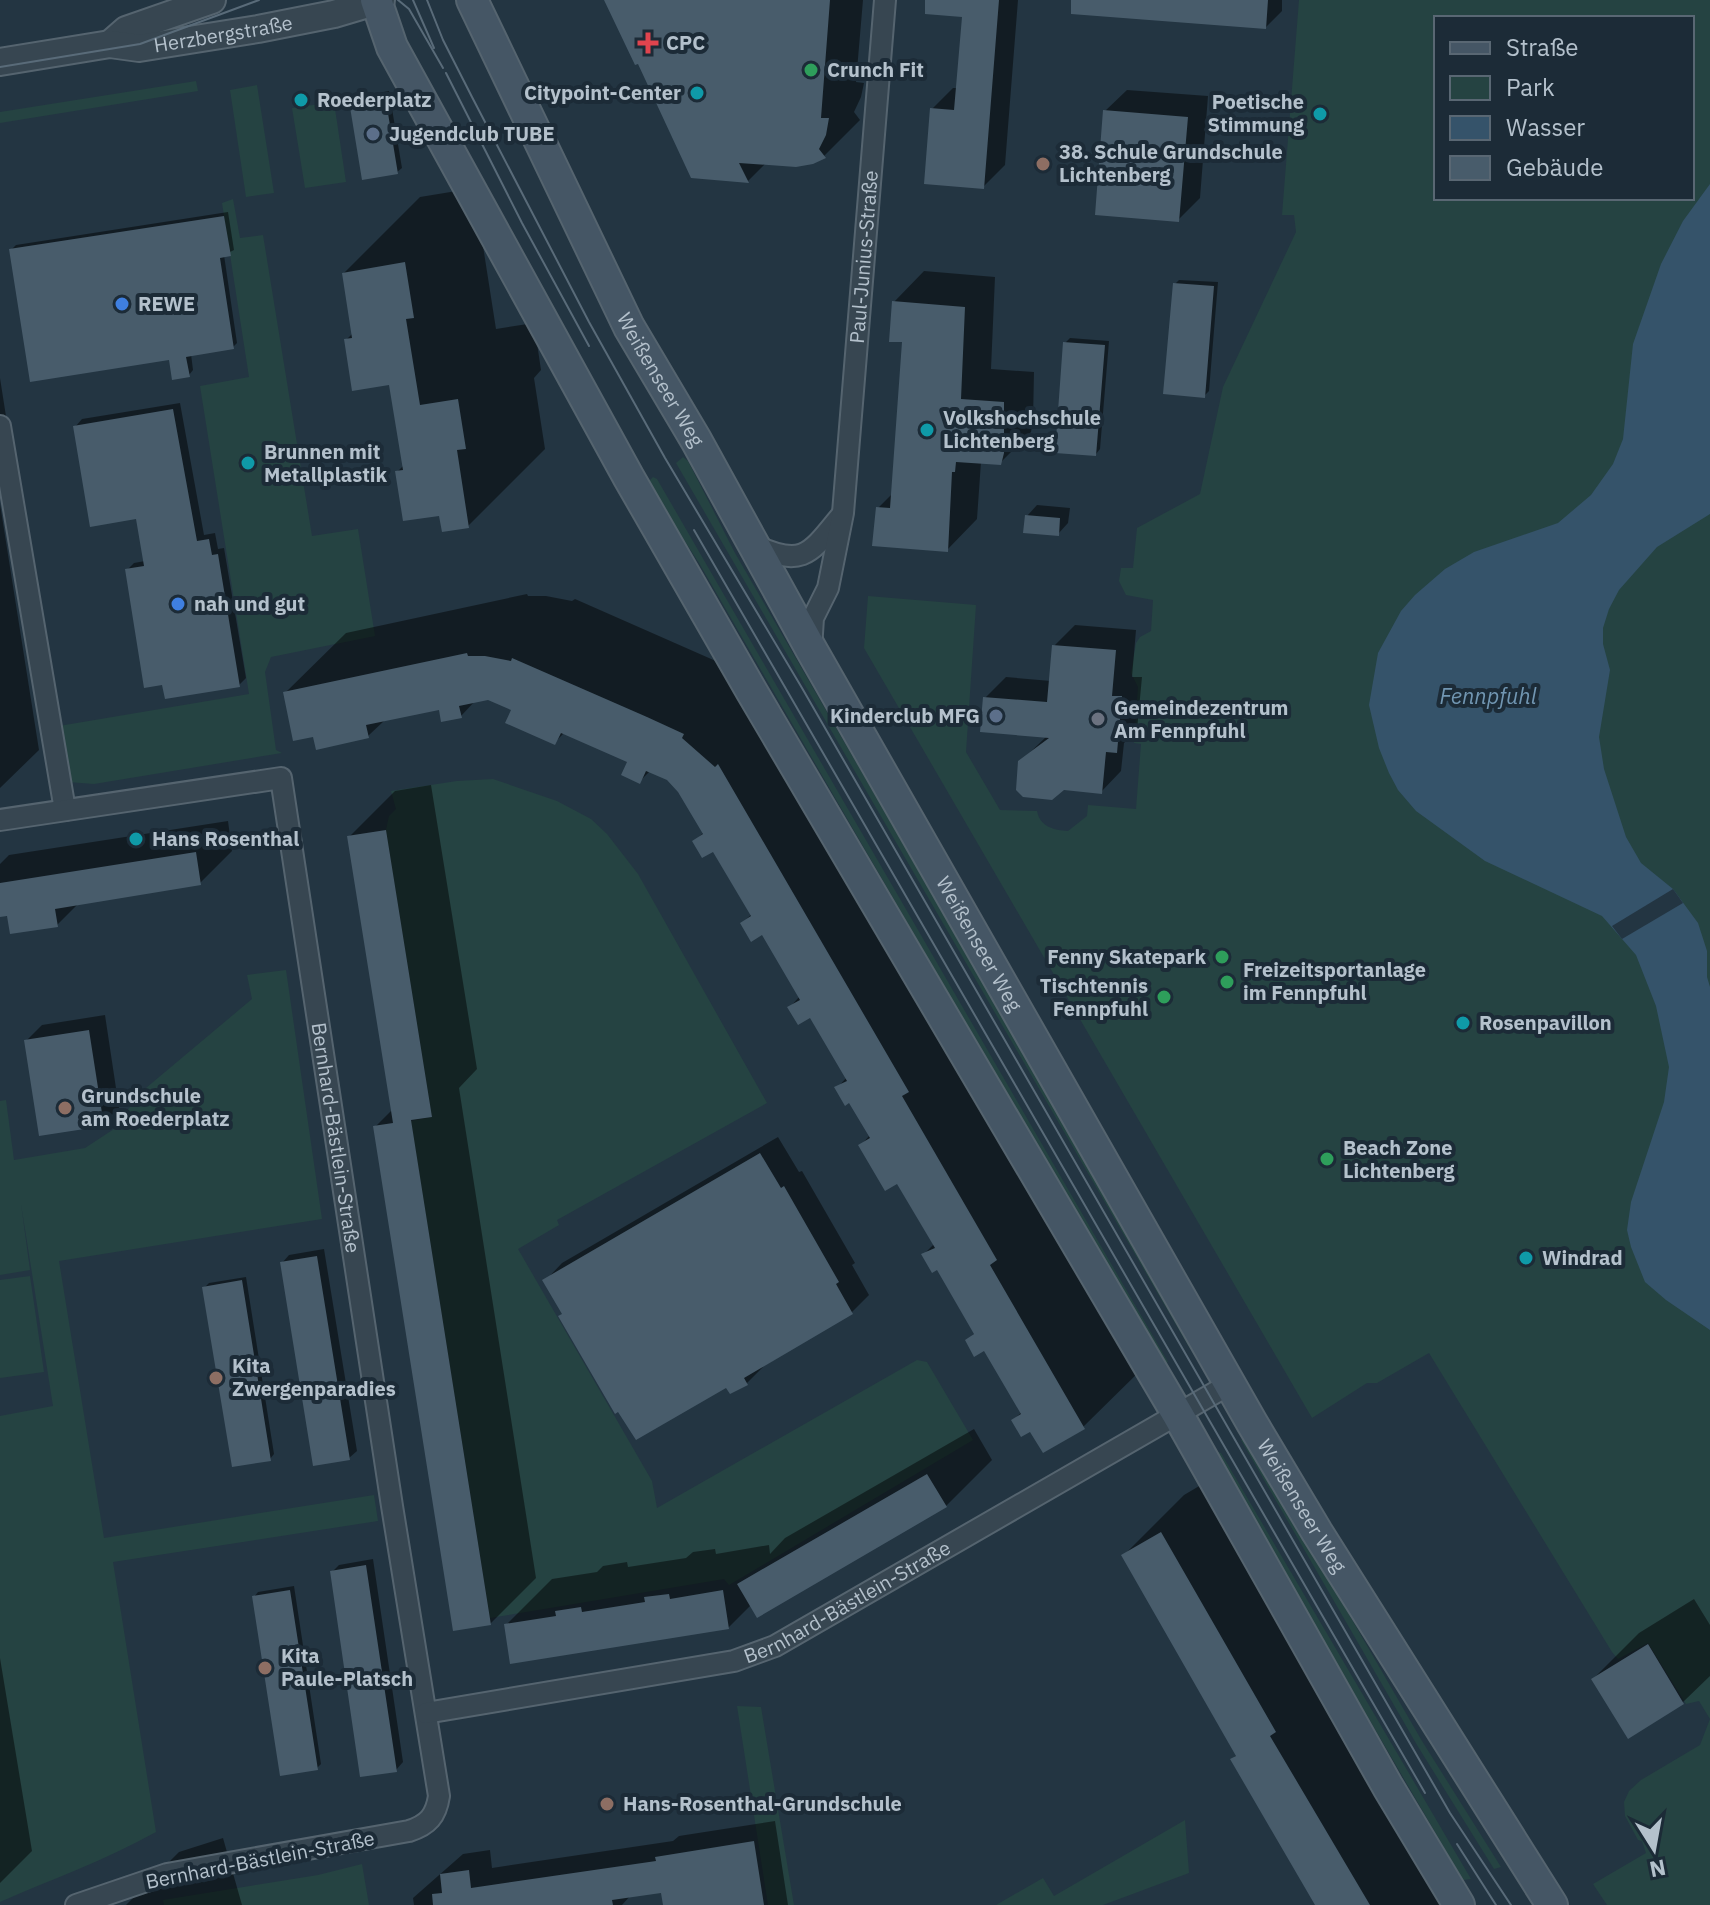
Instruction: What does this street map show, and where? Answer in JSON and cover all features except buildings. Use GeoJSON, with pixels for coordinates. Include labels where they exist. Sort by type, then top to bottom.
{"type":"FeatureCollection","features":[{"type":"Feature","properties":{"kind":"main road","name":"Weißenseer Weg"},"geometry":{"type":"LineString","coordinates":[[472,0],[629,327],[811,649],[1317,1532],[1552,1905]]}},
{"type":"Feature","properties":{"kind":"main road"},"geometry":{"type":"LineString","coordinates":[[378,1],[392,47],[629,478],[1178,1415],[1388,1787],[1459,1905]]}},
{"type":"Feature","properties":{"kind":"street","name":"Herzbergstraße"},"geometry":{"type":"LineString","coordinates":[[110,44],[126,30],[212,0]]}},
{"type":"Feature","properties":{"kind":"street","name":"Paul-Junius-Straße"},"geometry":{"type":"LineString","coordinates":[[811,649],[813,618],[828,588],[843,513],[885,0]]}},
{"type":"Feature","properties":{"kind":"street","name":"Herzbergstraße"},"geometry":{"type":"LineString","coordinates":[[0,62],[110,44],[139,48],[334,14],[378,1]]}},
{"type":"Feature","properties":{"kind":"street"},"geometry":{"type":"LineString","coordinates":[[0,426],[65,810]]}},
{"type":"Feature","properties":{"kind":"street"},"geometry":{"type":"LineString","coordinates":[[754,545],[779,557],[792,557],[816,546],[843,513]]}},
{"type":"Feature","properties":{"kind":"street","name":"Bernhard-Bästlein-Straße"},"geometry":{"type":"LineString","coordinates":[[0,820],[281,778],[439,1796],[433,1818],[421,1827],[167,1874],[76,1905]]}},
{"type":"Feature","properties":{"kind":"street","name":"Bernhard-Bästlein-Straße"},"geometry":{"type":"LineString","coordinates":[[426,1713],[754,1655],[803,1631],[1230,1384]]}},
{"type":"Feature","properties":{"kind":"green space"},"geometry":{"type":"Polygon","coordinates":[[[1299,0],[1710,0],[1710,1719],[1699,1701],[1686,1704],[1648,1643],[1618,1659],[1612,1652],[1429,1353],[1377,1383],[1367,1383],[1312,1418],[864,648],[868,596],[976,605],[966,752],[1000,810],[1037,811],[1044,824],[1068,831],[1087,816],[1088,805],[1136,809],[1141,744],[1134,743],[1138,687],[1131,673],[1136,643],[1151,631],[1153,600],[1126,595],[1119,581],[1121,568],[1133,568],[1137,528],[1200,494],[1223,387],[1296,232],[1294,215],[1282,215],[1299,0]]]}},
{"type":"Feature","properties":{"kind":"green space"},"geometry":{"type":"Polygon","coordinates":[[[196,81],[198,91],[0,123],[0,112],[196,81]]]}},
{"type":"Feature","properties":{"kind":"green space"},"geometry":{"type":"Polygon","coordinates":[[[257,85],[274,193],[246,197],[230,90],[257,85]]]}},
{"type":"Feature","properties":{"kind":"green space"},"geometry":{"type":"Polygon","coordinates":[[[334,102],[346,182],[305,188],[292,108],[334,102]]]}},
{"type":"Feature","properties":{"kind":"green space"},"geometry":{"type":"Polygon","coordinates":[[[233,199],[240,238],[263,235],[312,536],[358,529],[375,636],[271,657],[265,672],[276,750],[282,753],[94,784],[68,782],[59,726],[249,694],[200,386],[249,377],[222,203],[233,199]]]}},
{"type":"Feature","properties":{"kind":"green space"},"geometry":{"type":"Polygon","coordinates":[[[683,457],[688,461],[735,553],[1193,1345],[1190,1349],[676,463],[683,457]]]}},
{"type":"Feature","properties":{"kind":"green space"},"geometry":{"type":"Polygon","coordinates":[[[653,477],[657,479],[1168,1362],[1163,1364],[699,563],[647,483],[653,477]]]}},
{"type":"Feature","properties":{"kind":"green space"},"geometry":{"type":"Polygon","coordinates":[[[493,779],[557,801],[591,819],[607,834],[638,874],[767,1103],[557,1220],[559,1225],[518,1249],[652,1481],[657,1508],[917,1360],[927,1362],[973,1440],[729,1585],[724,1579],[490,1618],[411,1121],[432,1117],[386,830],[389,816],[396,809],[391,791],[493,779]]]}},
{"type":"Feature","properties":{"kind":"green space"},"geometry":{"type":"Polygon","coordinates":[[[286,970],[322,1219],[59,1261],[104,1538],[374,1495],[378,1521],[113,1562],[156,1832],[0,1902],[0,1416],[53,1406],[21,1204],[30,1270],[0,1275],[0,1101],[6,1100],[14,1160],[85,1148],[114,1129],[140,1093],[252,999],[247,975],[286,970]]]}},
{"type":"Feature","properties":{"kind":"green space"},"geometry":{"type":"Polygon","coordinates":[[[30,1276],[44,1372],[0,1378],[0,1280],[30,1276]]]}},
{"type":"Feature","properties":{"kind":"green space"},"geometry":{"type":"Polygon","coordinates":[[[1246,1436],[1422,1741],[1501,1867],[1494,1869],[1417,1745],[1241,1440],[1246,1436]]]}},
{"type":"Feature","properties":{"kind":"green space"},"geometry":{"type":"Polygon","coordinates":[[[1218,1452],[1471,1879],[1463,1880],[1215,1455],[1218,1452]]]}},
{"type":"Feature","properties":{"kind":"green space"},"geometry":{"type":"Polygon","coordinates":[[[737,1706],[761,1707],[794,1905],[768,1905],[737,1706]]]}},
{"type":"Feature","properties":{"kind":"green space"},"geometry":{"type":"Polygon","coordinates":[[[1710,1719],[1710,1905],[1607,1905],[1593,1884],[1646,1853],[1642,1841],[1638,1840],[1625,1816],[1624,1802],[1629,1791],[1641,1780],[1700,1745],[1710,1719]]]}},
{"type":"Feature","properties":{"kind":"green space"},"geometry":{"type":"Polygon","coordinates":[[[1185,1820],[1189,1873],[1103,1905],[996,1905],[1043,1878],[1054,1896],[1185,1820]]]}},
{"type":"Feature","properties":{"kind":"green space"},"geometry":{"type":"Polygon","coordinates":[[[362,1864],[369,1905],[164,1905],[163,1900],[318,1875],[362,1864]]]}},
{"type":"Feature","properties":{"kind":"water","name":"Fennpfuhl"},"geometry":{"type":"Polygon","coordinates":[[[1710,184],[1710,514],[1657,547],[1619,590],[1609,609],[1603,628],[1603,644],[1610,670],[1599,737],[1604,769],[1626,837],[1641,863],[1673,889],[1698,923],[1707,951],[1710,987],[1710,1330],[1645,1282],[1627,1230],[1631,1202],[1664,1102],[1669,1067],[1656,1006],[1636,955],[1602,916],[1485,861],[1416,811],[1398,790],[1389,773],[1379,748],[1369,705],[1378,653],[1401,611],[1415,595],[1445,569],[1474,552],[1558,523],[1591,495],[1613,464],[1623,439],[1633,344],[1661,264],[1683,221],[1710,184]]]}},
{"type":"Feature","properties":{"kind":"pier"},"geometry":{"type":"Polygon","coordinates":[[[1673,889],[1683,903],[1622,939],[1612,926],[1673,889]]]}},
{"type":"Feature","properties":{"kind":"tram line"},"geometry":{"type":"LineString","coordinates":[[0,67],[140,44],[259,0]]}},
{"type":"Feature","properties":{"kind":"tram line"},"geometry":{"type":"LineString","coordinates":[[398,0],[409,9],[443,68]]}},
{"type":"Feature","properties":{"kind":"tram line"},"geometry":{"type":"LineString","coordinates":[[413,0],[434,48]]}},
{"type":"Feature","properties":{"kind":"tram line"},"geometry":{"type":"LineString","coordinates":[[427,0],[472,97],[589,322],[665,458],[802,688],[1450,1813],[1511,1905]]}},
{"type":"Feature","properties":{"kind":"tram line"},"geometry":{"type":"LineString","coordinates":[[446,73],[589,346]]}},
{"type":"Feature","properties":{"kind":"tram line"},"geometry":{"type":"LineString","coordinates":[[694,530],[1425,1793]]}},
{"type":"Feature","properties":{"kind":"tram line"},"geometry":{"type":"LineString","coordinates":[[1457,1844],[1496,1905]]}},
{"type":"Feature","properties":{"kind":"place","name":"CPC"},"geometry":{"type":"Point","coordinates":[648,43]}},
{"type":"Feature","properties":{"kind":"place","name":"Crunch Fit"},"geometry":{"type":"Point","coordinates":[811,70]}},
{"type":"Feature","properties":{"kind":"place","name":"Citypoint-Center"},"geometry":{"type":"Point","coordinates":[697,93]}},
{"type":"Feature","properties":{"kind":"place","name":"Roederplatz"},"geometry":{"type":"Point","coordinates":[301,100]}},
{"type":"Feature","properties":{"kind":"place","name":"Poetische Stimmung"},"geometry":{"type":"Point","coordinates":[1320,114]}},
{"type":"Feature","properties":{"kind":"place","name":"Jugendclub TUBE"},"geometry":{"type":"Point","coordinates":[373,134]}},
{"type":"Feature","properties":{"kind":"place","name":"38. Schule Grundschule Lichtenberg"},"geometry":{"type":"Point","coordinates":[1043,164]}},
{"type":"Feature","properties":{"kind":"place","name":"REWE"},"geometry":{"type":"Point","coordinates":[122,304]}},
{"type":"Feature","properties":{"kind":"place","name":"Volkshochschule Lichtenberg"},"geometry":{"type":"Point","coordinates":[927,430]}},
{"type":"Feature","properties":{"kind":"place","name":"Brunnen mit Metallplastik"},"geometry":{"type":"Point","coordinates":[248,463]}},
{"type":"Feature","properties":{"kind":"place","name":"nah und gut"},"geometry":{"type":"Point","coordinates":[178,604]}},
{"type":"Feature","properties":{"kind":"place","name":"Kinderclub MFG"},"geometry":{"type":"Point","coordinates":[996,716]}},
{"type":"Feature","properties":{"kind":"place","name":"Gemeindezentrum Am Fennpfuhl"},"geometry":{"type":"Point","coordinates":[1098,719]}},
{"type":"Feature","properties":{"kind":"place","name":"Hans Rosenthal"},"geometry":{"type":"Point","coordinates":[136,839]}},
{"type":"Feature","properties":{"kind":"place","name":"Fenny Skatepark"},"geometry":{"type":"Point","coordinates":[1222,957]}},
{"type":"Feature","properties":{"kind":"place","name":"Freizeitsportanlage im Fennpfuhl"},"geometry":{"type":"Point","coordinates":[1227,982]}},
{"type":"Feature","properties":{"kind":"place","name":"Tischtennis Fennpfuhl"},"geometry":{"type":"Point","coordinates":[1164,997]}},
{"type":"Feature","properties":{"kind":"place","name":"Rosenpavillon"},"geometry":{"type":"Point","coordinates":[1463,1023]}},
{"type":"Feature","properties":{"kind":"place","name":"Grundschule am Roederplatz"},"geometry":{"type":"Point","coordinates":[65,1108]}},
{"type":"Feature","properties":{"kind":"place","name":"Beach Zone Lichtenberg"},"geometry":{"type":"Point","coordinates":[1327,1159]}},
{"type":"Feature","properties":{"kind":"place","name":"Windrad"},"geometry":{"type":"Point","coordinates":[1526,1258]}},
{"type":"Feature","properties":{"kind":"place","name":"Kita Zwergenparadies"},"geometry":{"type":"Point","coordinates":[216,1378]}},
{"type":"Feature","properties":{"kind":"place","name":"Kita Paule-Platsch"},"geometry":{"type":"Point","coordinates":[265,1668]}},
{"type":"Feature","properties":{"kind":"place","name":"Hans-Rosenthal-Grundschule"},"geometry":{"type":"Point","coordinates":[607,1804]}}]}
